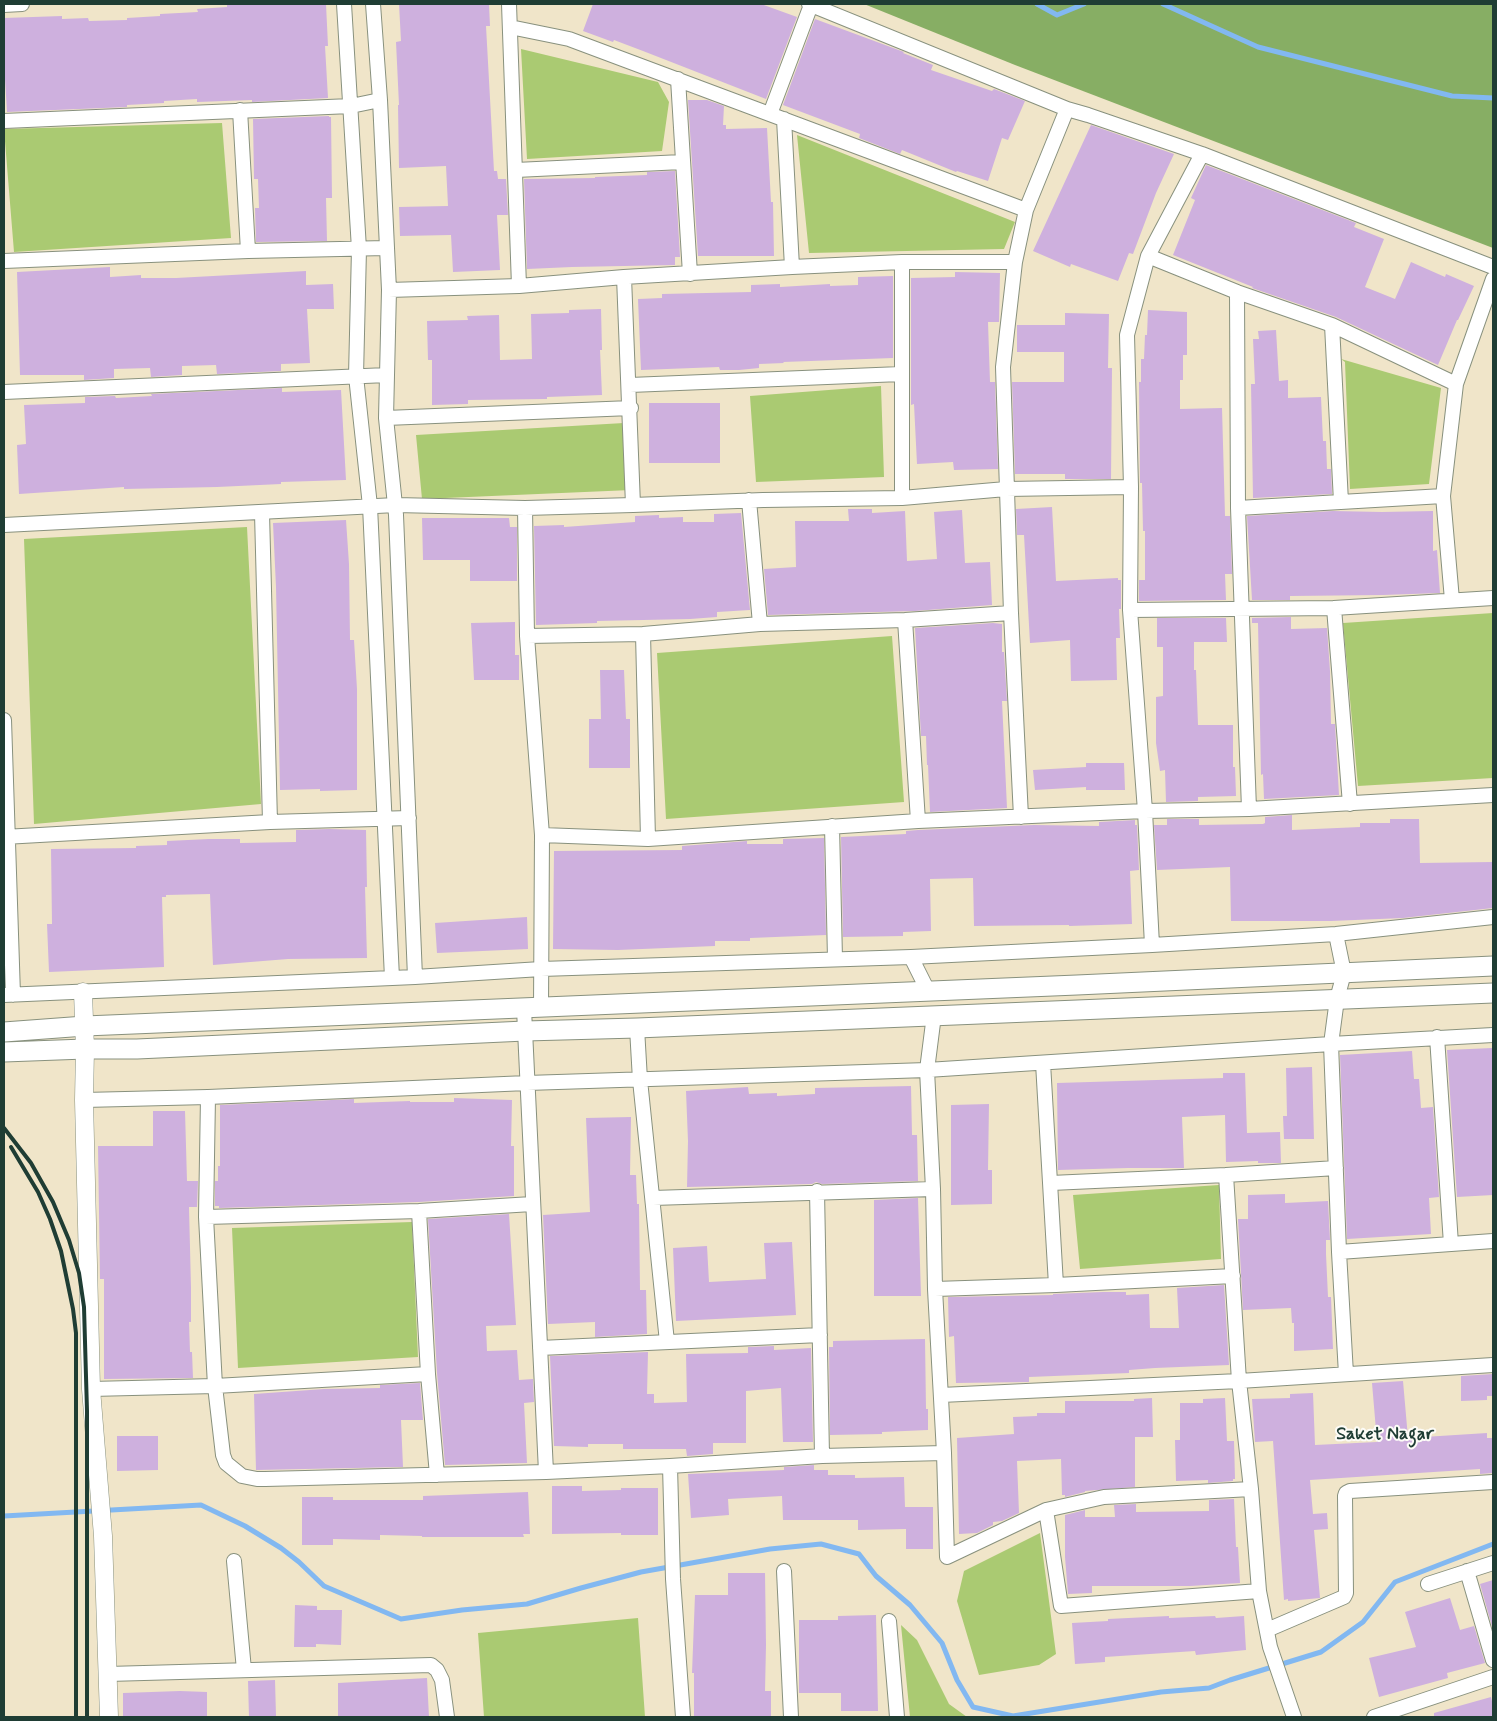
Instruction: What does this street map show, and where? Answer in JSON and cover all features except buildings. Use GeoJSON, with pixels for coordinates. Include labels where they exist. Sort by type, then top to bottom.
{"type":"FeatureCollection","features":[{"type":"Feature","properties":{"kind":"main road"},"geometry":{"type":"LineString","coordinates":[[4,1032],[85,1026],[1493,966]]}},
{"type":"Feature","properties":{"kind":"main road"},"geometry":{"type":"LineString","coordinates":[[928,991],[934,1015]]}},
{"type":"Feature","properties":{"kind":"main road"},"geometry":{"type":"LineString","coordinates":[[4,1052],[137,1049],[525,1031],[1493,993]]}},
{"type":"Feature","properties":{"kind":"street"},"geometry":{"type":"LineString","coordinates":[[4,5],[22,4]]}},
{"type":"Feature","properties":{"kind":"street"},"geometry":{"type":"LineString","coordinates":[[344,4],[359,249],[356,376],[370,506],[392,978]]}},
{"type":"Feature","properties":{"kind":"street"},"geometry":{"type":"LineString","coordinates":[[373,4],[380,100],[389,290],[386,418],[396,505],[415,977]]}},
{"type":"Feature","properties":{"kind":"street"},"geometry":{"type":"LineString","coordinates":[[509,4],[519,286]]}},
{"type":"Feature","properties":{"kind":"street"},"geometry":{"type":"LineString","coordinates":[[770,114],[810,4],[1067,109],[1202,154],[1493,267]]}},
{"type":"Feature","properties":{"kind":"street"},"geometry":{"type":"LineString","coordinates":[[510,27],[569,39],[1026,210]]}},
{"type":"Feature","properties":{"kind":"street"},"geometry":{"type":"LineString","coordinates":[[678,79],[690,274]]}},
{"type":"Feature","properties":{"kind":"street"},"geometry":{"type":"LineString","coordinates":[[4,121],[351,106],[380,100]]}},
{"type":"Feature","properties":{"kind":"street"},"geometry":{"type":"LineString","coordinates":[[1021,817],[1006,490],[1003,367],[1015,262],[1026,210],[1067,109]]}},
{"type":"Feature","properties":{"kind":"street"},"geometry":{"type":"LineString","coordinates":[[240,110],[248,251]]}},
{"type":"Feature","properties":{"kind":"street"},"geometry":{"type":"LineString","coordinates":[[784,119],[792,267]]}},
{"type":"Feature","properties":{"kind":"street"},"geometry":{"type":"LineString","coordinates":[[1152,945],[1145,811],[1130,610],[1127,335],[1148,256],[1202,154]]}},
{"type":"Feature","properties":{"kind":"street"},"geometry":{"type":"LineString","coordinates":[[516,170],[682,162]]}},
{"type":"Feature","properties":{"kind":"street"},"geometry":{"type":"LineString","coordinates":[[4,261],[248,251],[386,248]]}},
{"type":"Feature","properties":{"kind":"street"},"geometry":{"type":"LineString","coordinates":[[1148,256],[1237,292],[1332,325],[1456,384]]}},
{"type":"Feature","properties":{"kind":"street"},"geometry":{"type":"LineString","coordinates":[[389,290],[519,286],[624,277],[902,262],[1015,262]]}},
{"type":"Feature","properties":{"kind":"street"},"geometry":{"type":"LineString","coordinates":[[902,262],[902,498]]}},
{"type":"Feature","properties":{"kind":"street"},"geometry":{"type":"LineString","coordinates":[[624,277],[631,408],[633,505]]}},
{"type":"Feature","properties":{"kind":"street"},"geometry":{"type":"LineString","coordinates":[[1452,600],[1443,496],[1456,384],[1493,279]]}},
{"type":"Feature","properties":{"kind":"street"},"geometry":{"type":"LineString","coordinates":[[1237,292],[1238,508],[1249,809]]}},
{"type":"Feature","properties":{"kind":"street"},"geometry":{"type":"LineString","coordinates":[[1332,325],[1342,502]]}},
{"type":"Feature","properties":{"kind":"street"},"geometry":{"type":"LineString","coordinates":[[630,385],[902,374]]}},
{"type":"Feature","properties":{"kind":"street"},"geometry":{"type":"LineString","coordinates":[[4,392],[387,375]]}},
{"type":"Feature","properties":{"kind":"street"},"geometry":{"type":"LineString","coordinates":[[386,418],[631,408]]}},
{"type":"Feature","properties":{"kind":"street"},"geometry":{"type":"LineString","coordinates":[[4,524],[262,513],[396,505],[525,508],[748,500],[902,498],[1006,490],[1130,487]]}},
{"type":"Feature","properties":{"kind":"street"},"geometry":{"type":"LineString","coordinates":[[1238,508],[1443,496]]}},
{"type":"Feature","properties":{"kind":"street"},"geometry":{"type":"LineString","coordinates":[[748,500],[760,624]]}},
{"type":"Feature","properties":{"kind":"street"},"geometry":{"type":"LineString","coordinates":[[525,508],[527,636],[542,835],[542,969],[533,1008],[525,1031],[546,1472]]}},
{"type":"Feature","properties":{"kind":"street"},"geometry":{"type":"LineString","coordinates":[[262,513],[270,822]]}},
{"type":"Feature","properties":{"kind":"street"},"geometry":{"type":"LineString","coordinates":[[1130,610],[1334,608],[1493,598]]}},
{"type":"Feature","properties":{"kind":"street"},"geometry":{"type":"LineString","coordinates":[[1334,608],[1350,804]]}},
{"type":"Feature","properties":{"kind":"street"},"geometry":{"type":"LineString","coordinates":[[527,636],[643,634],[760,624],[905,620],[1011,613]]}},
{"type":"Feature","properties":{"kind":"street"},"geometry":{"type":"LineString","coordinates":[[905,620],[918,821]]}},
{"type":"Feature","properties":{"kind":"street"},"geometry":{"type":"LineString","coordinates":[[643,634],[648,839]]}},
{"type":"Feature","properties":{"kind":"street"},"geometry":{"type":"LineString","coordinates":[[4,720],[9,995],[415,977],[542,969],[911,957],[1152,945],[1336,934],[1493,917]]}},
{"type":"Feature","properties":{"kind":"street"},"geometry":{"type":"LineString","coordinates":[[542,835],[648,839],[918,821],[1145,811],[1249,809],[1493,795]]}},
{"type":"Feature","properties":{"kind":"street"},"geometry":{"type":"LineString","coordinates":[[6,837],[270,822],[409,818]]}},
{"type":"Feature","properties":{"kind":"street"},"geometry":{"type":"LineString","coordinates":[[832,826],[835,959]]}},
{"type":"Feature","properties":{"kind":"street"},"geometry":{"type":"LineString","coordinates":[[1336,934],[1344,972],[1337,999],[1331,1044],[1346,1374]]}},
{"type":"Feature","properties":{"kind":"street"},"geometry":{"type":"LineString","coordinates":[[911,957],[928,991]]}},
{"type":"Feature","properties":{"kind":"street"},"geometry":{"type":"LineString","coordinates":[[83,992],[86,1049],[84,1100],[91,1389],[102,1536],[109,1717]]}},
{"type":"Feature","properties":{"kind":"street"},"geometry":{"type":"LineString","coordinates":[[934,1015],[928,1070],[935,1289],[944,1453],[947,1556],[1046,1510],[1104,1497],[1252,1489]]}},
{"type":"Feature","properties":{"kind":"street"},"geometry":{"type":"LineString","coordinates":[[637,1028],[640,1080],[667,1342]]}},
{"type":"Feature","properties":{"kind":"street"},"geometry":{"type":"LineString","coordinates":[[84,1100],[928,1070],[1493,1035]]}},
{"type":"Feature","properties":{"kind":"street"},"geometry":{"type":"LineString","coordinates":[[1437,1037],[1451,1244]]}},
{"type":"Feature","properties":{"kind":"street"},"geometry":{"type":"LineString","coordinates":[[1043,1064],[1056,1285]]}},
{"type":"Feature","properties":{"kind":"street"},"geometry":{"type":"LineString","coordinates":[[208,1097],[206,1217],[215,1386],[223,1455],[226,1463],[242,1476],[265,1479],[546,1472],[822,1456],[944,1453]]}},
{"type":"Feature","properties":{"kind":"street"},"geometry":{"type":"LineString","coordinates":[[1050,1182],[1226,1175],[1336,1168]]}},
{"type":"Feature","properties":{"kind":"street"},"geometry":{"type":"LineString","coordinates":[[1226,1175],[1239,1381],[1252,1489],[1259,1591],[1270,1648],[1294,1717]]}},
{"type":"Feature","properties":{"kind":"street"},"geometry":{"type":"LineString","coordinates":[[653,1198],[817,1191],[933,1189]]}},
{"type":"Feature","properties":{"kind":"street"},"geometry":{"type":"LineString","coordinates":[[817,1191],[822,1456]]}},
{"type":"Feature","properties":{"kind":"street"},"geometry":{"type":"LineString","coordinates":[[206,1217],[419,1211],[532,1204]]}},
{"type":"Feature","properties":{"kind":"street"},"geometry":{"type":"LineString","coordinates":[[419,1211],[436,1475]]}},
{"type":"Feature","properties":{"kind":"street"},"geometry":{"type":"LineString","coordinates":[[1339,1252],[1493,1241]]}},
{"type":"Feature","properties":{"kind":"street"},"geometry":{"type":"LineString","coordinates":[[935,1289],[1233,1276]]}},
{"type":"Feature","properties":{"kind":"street"},"geometry":{"type":"LineString","coordinates":[[540,1348],[820,1335]]}},
{"type":"Feature","properties":{"kind":"street"},"geometry":{"type":"LineString","coordinates":[[941,1395],[1239,1381],[1493,1365]]}},
{"type":"Feature","properties":{"kind":"street"},"geometry":{"type":"LineString","coordinates":[[91,1389],[215,1386],[428,1374]]}},
{"type":"Feature","properties":{"kind":"street"},"geometry":{"type":"LineString","coordinates":[[670,1466],[673,1579],[683,1717]]}},
{"type":"Feature","properties":{"kind":"street"},"geometry":{"type":"LineString","coordinates":[[1267,1630],[1344,1597],[1346,1594],[1346,1493],[1350,1491],[1493,1482]]}},
{"type":"Feature","properties":{"kind":"street"},"geometry":{"type":"LineString","coordinates":[[1046,1510],[1061,1606],[1259,1591]]}},
{"type":"Feature","properties":{"kind":"street"},"geometry":{"type":"LineString","coordinates":[[234,1561],[244,1670]]}},
{"type":"Feature","properties":{"kind":"street"},"geometry":{"type":"LineString","coordinates":[[1428,1584],[1493,1564]]}},
{"type":"Feature","properties":{"kind":"street"},"geometry":{"type":"LineString","coordinates":[[784,1571],[791,1717]]}},
{"type":"Feature","properties":{"kind":"street"},"geometry":{"type":"LineString","coordinates":[[1467,1572],[1493,1660]]}},
{"type":"Feature","properties":{"kind":"street"},"geometry":{"type":"LineString","coordinates":[[889,1621],[897,1717]]}},
{"type":"Feature","properties":{"kind":"street"},"geometry":{"type":"LineString","coordinates":[[108,1674],[431,1665],[437,1670],[442,1680],[447,1717]]}},
{"type":"Feature","properties":{"kind":"street"},"geometry":{"type":"LineString","coordinates":[[1374,1717],[1493,1677]]}},
{"type":"Feature","properties":{"kind":"green space"},"geometry":{"type":"Polygon","coordinates":[[[864,4],[1493,4],[1493,248],[1015,65],[864,4]]]}},
{"type":"Feature","properties":{"kind":"green space"},"geometry":{"type":"Polygon","coordinates":[[[521,49],[658,82],[669,102],[662,151],[527,159],[521,49]]]}},
{"type":"Feature","properties":{"kind":"green space"},"geometry":{"type":"Polygon","coordinates":[[[222,123],[231,238],[14,252],[4,129],[222,123]]]}},
{"type":"Feature","properties":{"kind":"green space"},"geometry":{"type":"Polygon","coordinates":[[[797,135],[1015,222],[1004,249],[809,253],[797,135]]]}},
{"type":"Feature","properties":{"kind":"green space"},"geometry":{"type":"Polygon","coordinates":[[[1341,359],[1441,388],[1429,484],[1350,489],[1345,362],[1341,359]]]}},
{"type":"Feature","properties":{"kind":"green space"},"geometry":{"type":"Polygon","coordinates":[[[881,386],[884,477],[756,482],[750,396],[881,386]]]}},
{"type":"Feature","properties":{"kind":"green space"},"geometry":{"type":"Polygon","coordinates":[[[624,423],[631,490],[422,499],[416,435],[624,423]]]}},
{"type":"Feature","properties":{"kind":"green space"},"geometry":{"type":"Polygon","coordinates":[[[247,527],[261,804],[34,824],[24,539],[247,527]]]}},
{"type":"Feature","properties":{"kind":"green space"},"geometry":{"type":"Polygon","coordinates":[[[1493,613],[1493,778],[1358,786],[1343,623],[1493,613]]]}},
{"type":"Feature","properties":{"kind":"green space"},"geometry":{"type":"Polygon","coordinates":[[[892,636],[904,802],[666,819],[657,653],[892,636]]]}},
{"type":"Feature","properties":{"kind":"green space"},"geometry":{"type":"Polygon","coordinates":[[[1219,1185],[1221,1259],[1080,1269],[1073,1195],[1219,1185]]]}},
{"type":"Feature","properties":{"kind":"green space"},"geometry":{"type":"Polygon","coordinates":[[[412,1222],[418,1357],[238,1368],[232,1228],[412,1222]]]}},
{"type":"Feature","properties":{"kind":"green space"},"geometry":{"type":"Polygon","coordinates":[[[1040,1533],[1056,1654],[1039,1665],[979,1675],[957,1601],[964,1571],[1040,1533]]]}},
{"type":"Feature","properties":{"kind":"green space"},"geometry":{"type":"Polygon","coordinates":[[[638,1618],[645,1717],[484,1717],[478,1633],[638,1618]]]}},
{"type":"Feature","properties":{"kind":"green space"},"geometry":{"type":"Polygon","coordinates":[[[901,1625],[917,1640],[949,1704],[967,1717],[910,1717],[901,1625]]]}},
{"type":"Feature","properties":{"kind":"waterway"},"geometry":{"type":"LineString","coordinates":[[1037,4],[1057,15],[1084,4]]}},
{"type":"Feature","properties":{"kind":"waterway"},"geometry":{"type":"LineString","coordinates":[[1163,4],[1258,47],[1452,96],[1493,98]]}},
{"type":"Feature","properties":{"kind":"waterway"},"geometry":{"type":"LineString","coordinates":[[4,1516],[201,1505],[245,1526],[281,1548],[324,1586],[401,1619],[462,1610],[527,1604],[641,1572],[770,1549],[821,1544],[859,1554],[876,1576],[910,1605],[942,1643],[957,1680],[973,1707],[1013,1716],[1161,1692],[1209,1688],[1321,1652],[1363,1622],[1395,1582],[1493,1544]]}},
{"type":"Feature","properties":{"kind":"railway"},"geometry":{"type":"LineString","coordinates":[[4,1128],[31,1163],[53,1202],[69,1240],[79,1273],[84,1307],[87,1411],[87,1717]]}},
{"type":"Feature","properties":{"kind":"railway"},"geometry":{"type":"LineString","coordinates":[[11,1147],[38,1192],[50,1219],[61,1251],[76,1333],[76,1717]]}},
{"type":"Feature","properties":{"kind":"district","name":"Saket Nagar"},"geometry":{"type":"Point","coordinates":[1385,1435]}}]}
